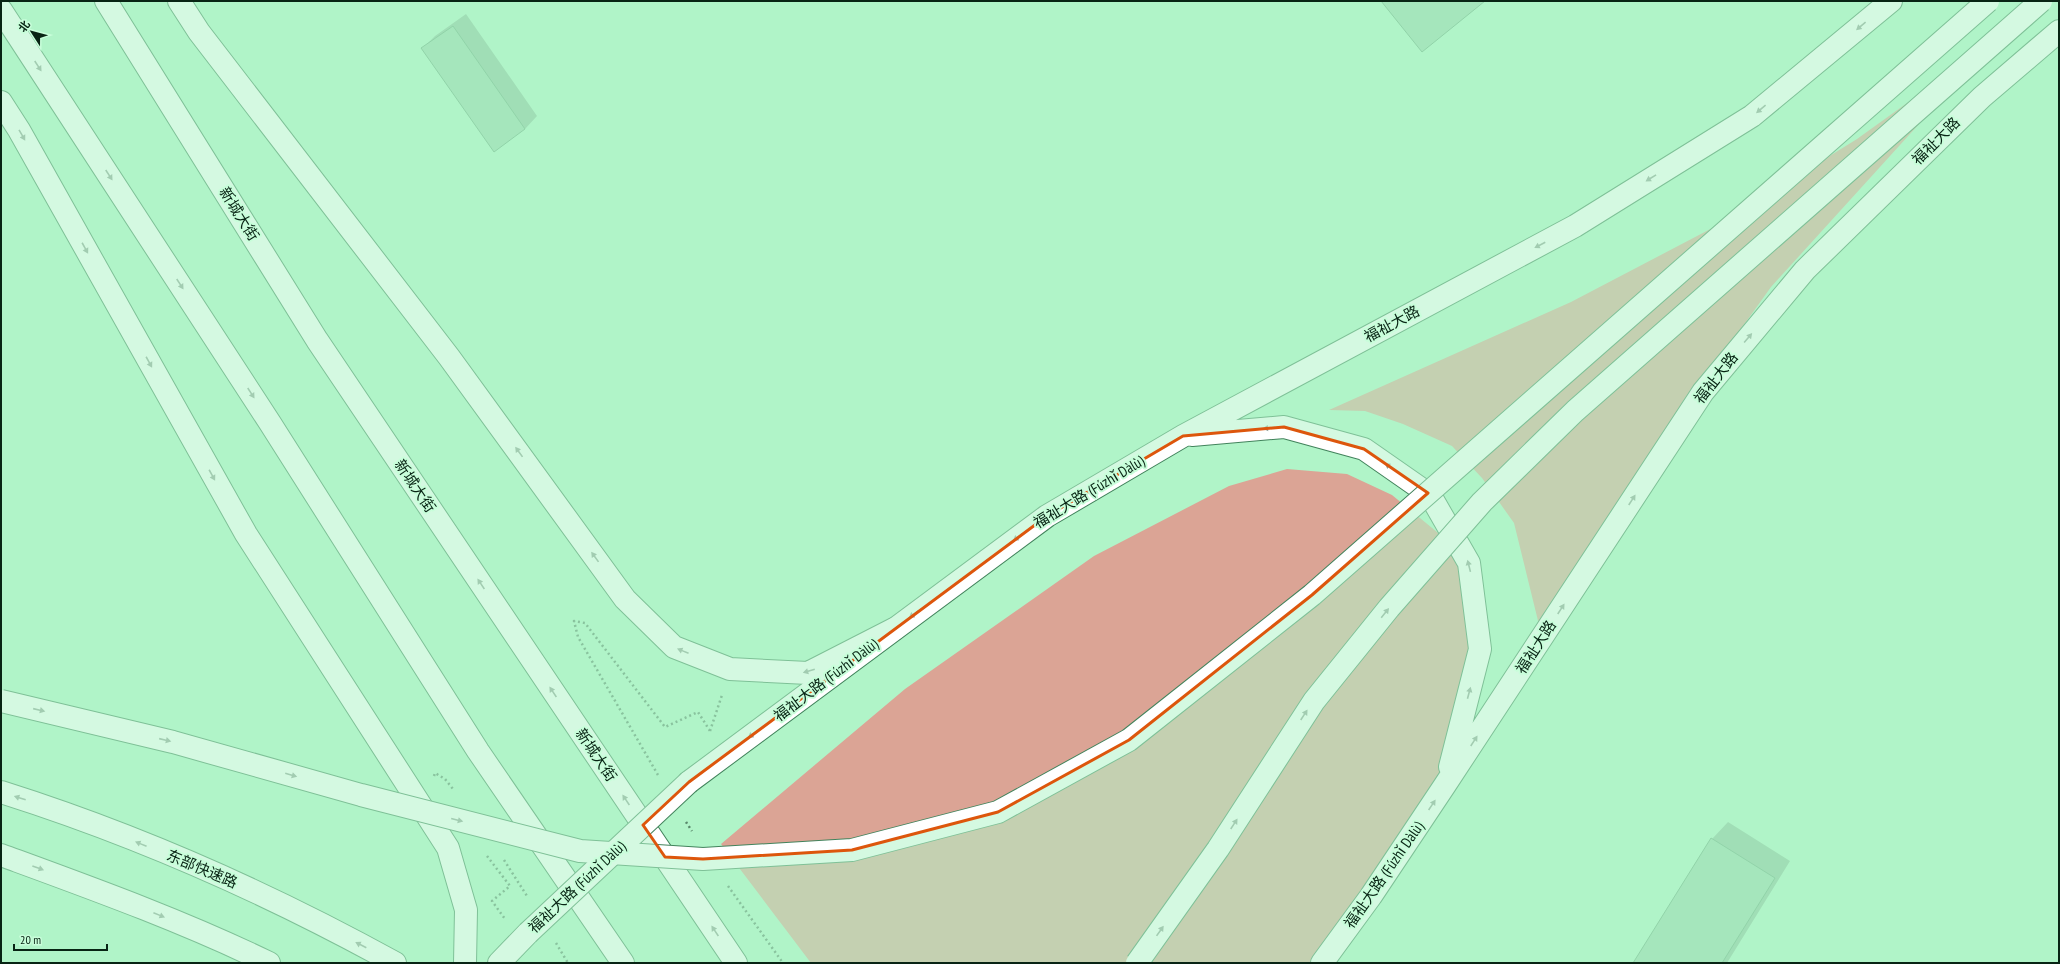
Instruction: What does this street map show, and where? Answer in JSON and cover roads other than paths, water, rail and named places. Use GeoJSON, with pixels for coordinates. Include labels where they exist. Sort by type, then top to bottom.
{"type":"FeatureCollection","features":[{"type":"Feature","properties":{"kind":"main road","name":"新城大街"},"geometry":{"type":"LineString","coordinates":[[106,1],[317,340],[736,963]]}},
{"type":"Feature","properties":{"kind":"main road"},"geometry":{"type":"LineString","coordinates":[[179,1],[199,32],[449,357],[625,599],[674,647],[730,669],[808,674],[894,629]]}},
{"type":"Feature","properties":{"kind":"main road","name":"福祉大路"},"geometry":{"type":"LineString","coordinates":[[1183,436],[1575,226],[1752,116],[1891,1]]}},
{"type":"Feature","properties":{"kind":"main road"},"geometry":{"type":"LineString","coordinates":[[1,701],[173,742],[362,795],[580,851],[702,859],[852,850],[998,812],[1129,740],[1312,595],[1988,1]]}},
{"type":"Feature","properties":{"kind":"main road"},"geometry":{"type":"LineString","coordinates":[[1137,963],[1218,849],[1314,701],[1389,608],[1482,502],[1576,411],[2041,1]]}},
{"type":"Feature","properties":{"kind":"main road"},"geometry":{"type":"LineString","coordinates":[[1,10],[270,423],[478,751],[623,963]]}},
{"type":"Feature","properties":{"kind":"main road","name":"福祉大路"},"geometry":{"type":"LineString","coordinates":[[1445,785],[1703,392],[1805,270],[1982,97],[2059,31]]}},
{"type":"Feature","properties":{"kind":"main road"},"geometry":{"type":"LineString","coordinates":[[1,102],[19,130],[246,534],[448,848],[466,910],[465,963]]}},
{"type":"Feature","properties":{"kind":"main road"},"geometry":{"type":"LineString","coordinates":[[1183,436],[1284,427],[1364,449],[1430,495],[1469,563],[1480,649],[1445,785]]}},
{"type":"Feature","properties":{"kind":"main road","name":"福祉大路 (Fúzhǐ Dàlù)"},"geometry":{"type":"LineString","coordinates":[[499,963],[528,933],[689,782],[1047,516],[1183,436]]}},
{"type":"Feature","properties":{"kind":"main road","name":"福祉大路 (Fúzhǐ Dàlù)"},"geometry":{"type":"LineString","coordinates":[[1322,963],[1371,896],[1445,785]]}},
{"type":"Feature","properties":{"kind":"main road","name":"东部快速路"},"geometry":{"type":"LineString","coordinates":[[1,792],[56,809],[234,881],[395,963]]}},
{"type":"Feature","properties":{"kind":"main road"},"geometry":{"type":"LineString","coordinates":[[1,855],[92,888],[236,947],[269,963]]}}]}
